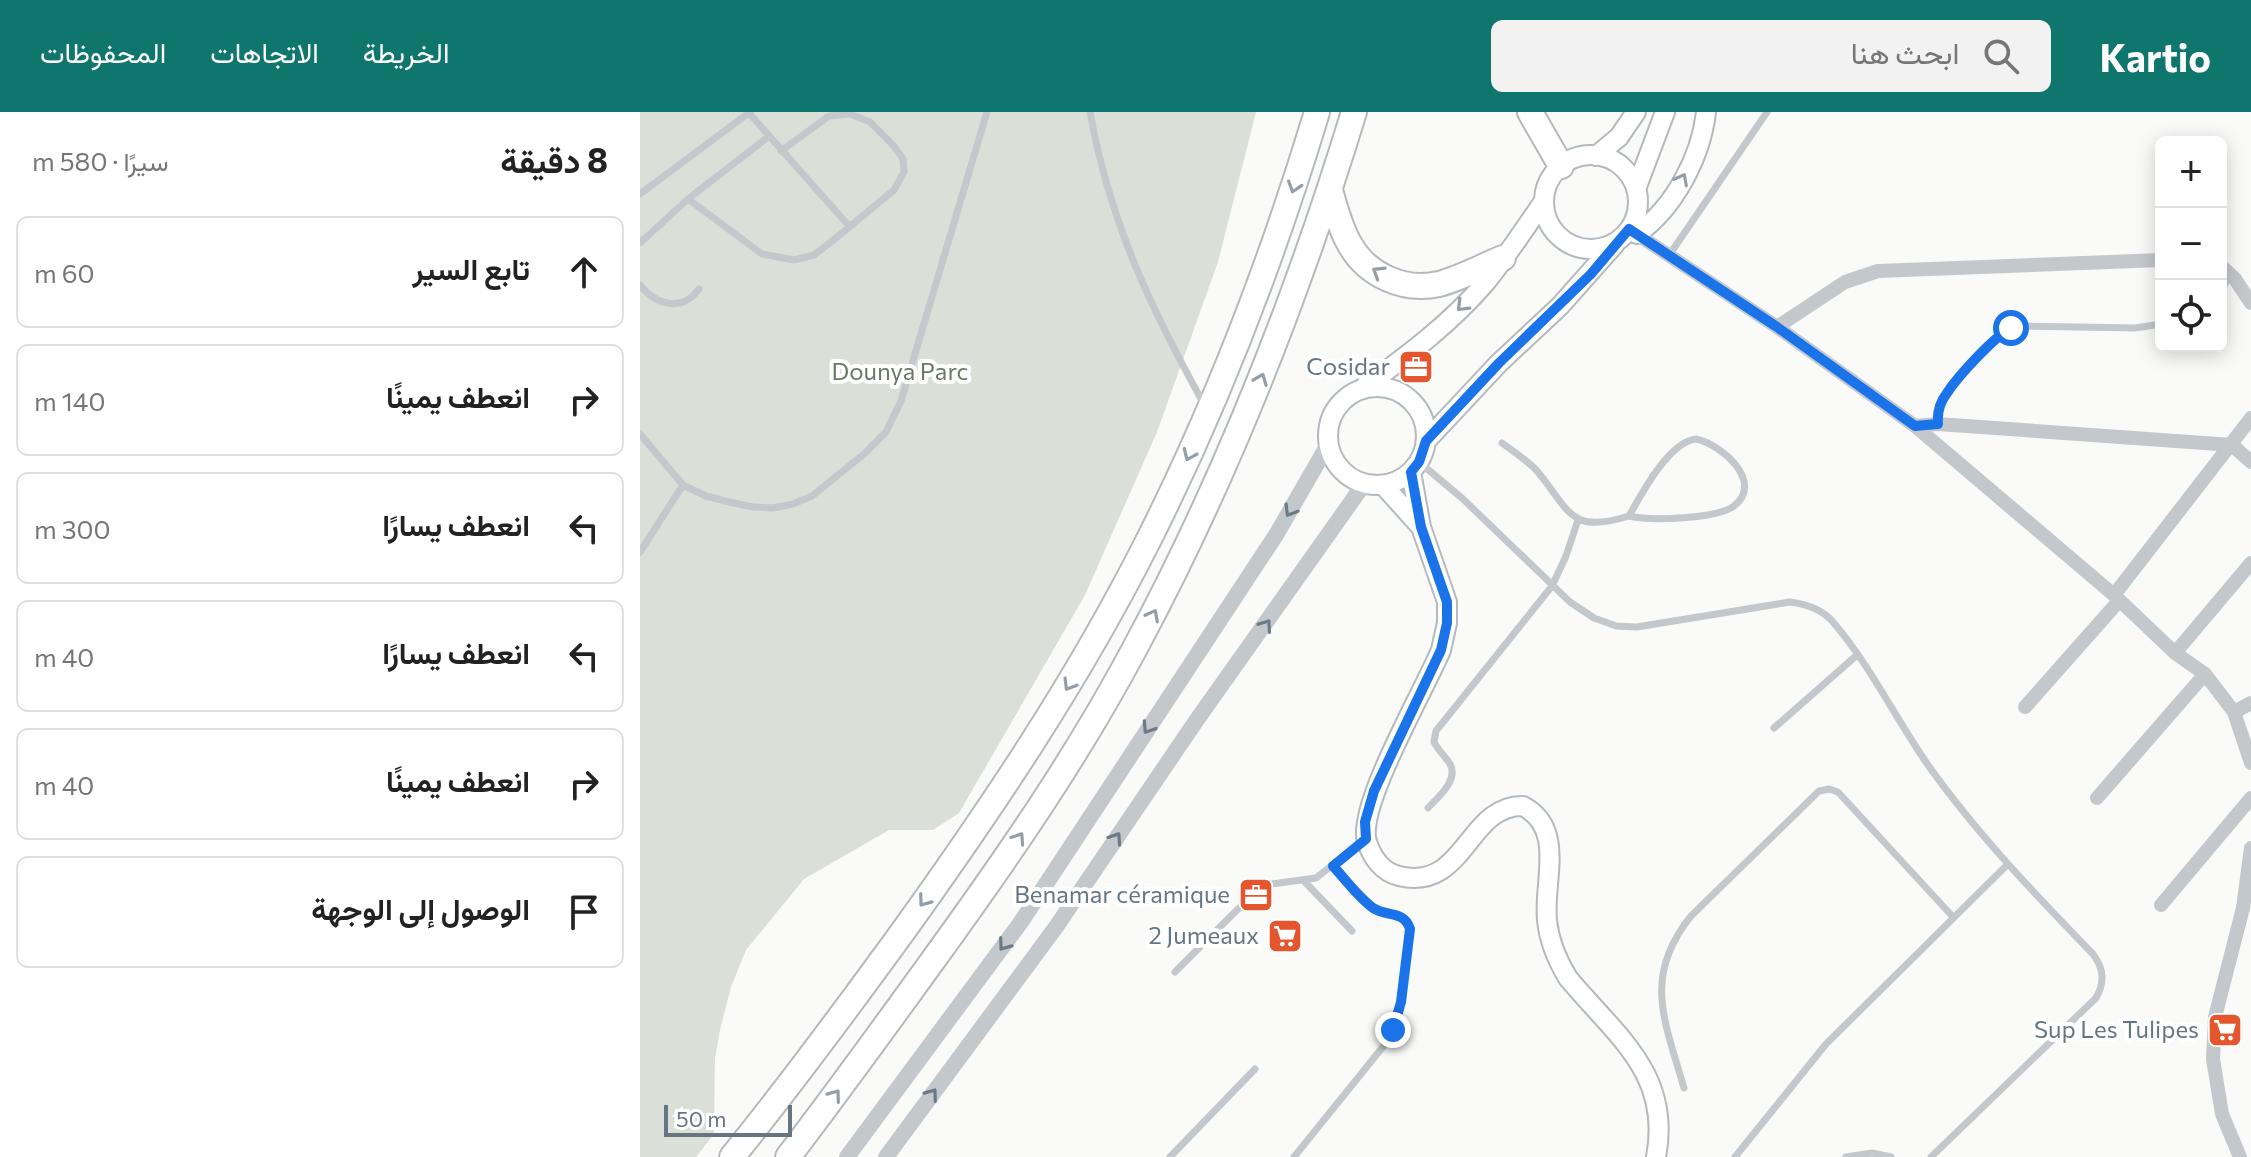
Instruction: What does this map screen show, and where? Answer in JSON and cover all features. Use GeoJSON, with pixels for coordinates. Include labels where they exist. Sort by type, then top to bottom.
{"type":"FeatureCollection","features":[{"type":"Feature","properties":{"kind":"highway"},"geometry":{"type":"LineString","coordinates":[[732,1157],[841,1017],[984,818],[1028,752],[1123,588],[1208,412],[1271,255],[1317,112]]}},
{"type":"Feature","properties":{"kind":"highway"},"geometry":{"type":"LineString","coordinates":[[788,1157],[989,883],[1073,756],[1134,651],[1234,448],[1284,319],[1354,112]]}},
{"type":"Feature","properties":{"kind":"highway"},"geometry":{"type":"LineString","coordinates":[[1530,112],[1561,166]]}},
{"type":"Feature","properties":{"kind":"highway"},"geometry":{"type":"LineString","coordinates":[[1330,190],[1348,243],[1364,264],[1386,278],[1412,286],[1438,284],[1503,258]]}},
{"type":"Feature","properties":{"kind":"main road"},"geometry":{"type":"LineString","coordinates":[[1596,156],[1619,137],[1636,112]]}},
{"type":"Feature","properties":{"kind":"main road"},"geometry":{"type":"LineString","coordinates":[[1656,1157],[1659,1143],[1657,1110],[1638,1057],[1568,978],[1552,944],[1547,910],[1549,845],[1541,820],[1523,806],[1504,808],[1478,830],[1443,869],[1433,876],[1420,879],[1393,875],[1381,867],[1366,839],[1369,804],[1441,650],[1447,623],[1447,602],[1421,527],[1415,467],[1426,441],[1628,235],[1637,210],[1636,189],[1665,112]]}},
{"type":"Feature","properties":{"kind":"main road"},"geometry":{"type":"LineString","coordinates":[[1544,201],[1548,223],[1563,240],[1584,249],[1595,249],[1654,221],[1675,193],[1694,157],[1706,112]]}},
{"type":"Feature","properties":{"kind":"main road"},"geometry":{"type":"LineString","coordinates":[[1415,467],[1394,483],[1383,485],[1364,484],[1352,478],[1336,463],[1329,443],[1330,421],[1335,411],[1350,395],[1443,325],[1486,282],[1544,201],[1550,179],[1561,166],[1575,158],[1607,158],[1625,170],[1636,189]]}},
{"type":"Feature","properties":{"kind":"main road"},"geometry":{"type":"LineString","coordinates":[[1360,390],[1382,387],[1403,394],[1423,419],[1426,441]]}},
{"type":"Feature","properties":{"kind":"main road"},"geometry":{"type":"LineString","coordinates":[[1383,485],[1421,527]]}},
{"type":"Feature","properties":{"kind":"street"},"geometry":{"type":"LineString","coordinates":[[1628,235],[1670,254],[1915,426],[2116,598],[2175,653],[2205,674],[2234,712],[2251,763]]}},
{"type":"Feature","properties":{"kind":"street"},"geometry":{"type":"LineString","coordinates":[[1777,327],[1845,282],[1878,271],[2155,260]]}},
{"type":"Feature","properties":{"kind":"street"},"geometry":{"type":"LineString","coordinates":[[2227,271],[2251,303]]}},
{"type":"Feature","properties":{"kind":"street"},"geometry":{"type":"LineString","coordinates":[[2025,707],[2116,598],[2251,418]]}},
{"type":"Feature","properties":{"kind":"street"},"geometry":{"type":"LineString","coordinates":[[1915,426],[1938,424],[2232,445],[2251,462]]}},
{"type":"Feature","properties":{"kind":"street"},"geometry":{"type":"LineString","coordinates":[[847,1157],[1021,922],[1276,535],[1329,443]]}},
{"type":"Feature","properties":{"kind":"street"},"geometry":{"type":"LineString","coordinates":[[886,1157],[1056,927],[1196,721],[1364,484]]}},
{"type":"Feature","properties":{"kind":"street"},"geometry":{"type":"LineString","coordinates":[[2175,653],[2251,563]]}},
{"type":"Feature","properties":{"kind":"street"},"geometry":{"type":"LineString","coordinates":[[2097,798],[2205,674]]}},
{"type":"Feature","properties":{"kind":"street"},"geometry":{"type":"LineString","coordinates":[[2234,712],[2251,703]]}},
{"type":"Feature","properties":{"kind":"street"},"geometry":{"type":"LineString","coordinates":[[2161,905],[2251,798]]}},
{"type":"Feature","properties":{"kind":"street"},"geometry":{"type":"LineString","coordinates":[[2240,1157],[2222,1114],[2213,1059],[2215,1017],[2243,908],[2251,848]]}},
{"type":"Feature","properties":{"kind":"lane"},"geometry":{"type":"LineString","coordinates":[[640,194],[749,112],[849,226]]}},
{"type":"Feature","properties":{"kind":"lane"},"geometry":{"type":"LineString","coordinates":[[640,434],[683,485],[706,496],[753,507],[773,508],[812,496],[864,454],[886,432],[901,401],[987,112]]}},
{"type":"Feature","properties":{"kind":"lane"},"geometry":{"type":"LineString","coordinates":[[1090,112],[1104,177],[1128,251],[1158,321],[1208,412]]}},
{"type":"Feature","properties":{"kind":"lane"},"geometry":{"type":"LineString","coordinates":[[1670,254],[1767,112]]}},
{"type":"Feature","properties":{"kind":"lane"},"geometry":{"type":"LineString","coordinates":[[688,199],[753,248],[783,260],[814,255],[894,190],[902,179],[903,159],[894,146],[870,122],[850,114],[839,114],[819,121],[781,151]]}},
{"type":"Feature","properties":{"kind":"lane"},"geometry":{"type":"LineString","coordinates":[[640,243],[688,199],[768,137]]}},
{"type":"Feature","properties":{"kind":"lane"},"geometry":{"type":"LineString","coordinates":[[640,285],[658,301],[667,304],[686,302],[699,289]]}},
{"type":"Feature","properties":{"kind":"lane"},"geometry":{"type":"LineString","coordinates":[[1938,424],[1945,395],[1996,337],[2011,328],[2135,328],[2155,325]]}},
{"type":"Feature","properties":{"kind":"lane"},"geometry":{"type":"LineString","coordinates":[[1502,443],[1533,467],[1564,508],[1578,520],[1606,522],[1629,516],[1667,520],[1726,510],[1739,501],[1743,493],[1743,477],[1717,447],[1705,441],[1687,440],[1667,459],[1629,516]]}},
{"type":"Feature","properties":{"kind":"lane"},"geometry":{"type":"LineString","coordinates":[[1415,467],[1463,499],[1552,586],[1594,618],[1616,626],[1637,627],[1778,604],[1813,607],[1832,621],[1927,763],[2007,865],[2093,954],[2102,971],[2101,990],[1931,1157]]}},
{"type":"Feature","properties":{"kind":"lane"},"geometry":{"type":"LineString","coordinates":[[640,552],[683,485]]}},
{"type":"Feature","properties":{"kind":"lane"},"geometry":{"type":"LineString","coordinates":[[1428,808],[1451,781],[1453,773],[1451,765],[1434,742],[1436,731],[1552,586],[1578,520]]}},
{"type":"Feature","properties":{"kind":"lane"},"geometry":{"type":"LineString","coordinates":[[1774,728],[1857,655]]}},
{"type":"Feature","properties":{"kind":"lane"},"geometry":{"type":"LineString","coordinates":[[1684,1088],[1661,998],[1661,975],[1667,954],[1677,933],[1691,916],[1819,791],[1829,789],[1838,792],[1953,917]]}},
{"type":"Feature","properties":{"kind":"lane"},"geometry":{"type":"LineString","coordinates":[[1175,972],[1237,910],[1264,888],[1316,878],[1366,839]]}},
{"type":"Feature","properties":{"kind":"lane"},"geometry":{"type":"LineString","coordinates":[[1735,1157],[1826,1044],[2007,865]]}},
{"type":"Feature","properties":{"kind":"lane"},"geometry":{"type":"LineString","coordinates":[[1294,1157],[1377,1055],[1393,1030],[1401,1002],[1410,929],[1408,922],[1398,915],[1373,908],[1333,866]]}},
{"type":"Feature","properties":{"kind":"lane"},"geometry":{"type":"LineString","coordinates":[[1304,881],[1352,931]]}},
{"type":"Feature","properties":{"kind":"lane"},"geometry":{"type":"LineString","coordinates":[[1170,1157],[1255,1069]]}},
{"type":"Feature","properties":{"kind":"lane"},"geometry":{"type":"LineString","coordinates":[[1846,1157],[1872,1153],[1891,1157]]}},
{"type":"Feature","properties":{"kind":"green space","name":"Dounya Parc"},"geometry":{"type":"Polygon","coordinates":[[[640,112],[1256,112],[1218,262],[1157,432],[1085,595],[959,813],[933,830],[889,830],[804,879],[746,950],[731,987],[715,1058],[714,1134],[696,1157],[640,1157],[640,112]]]}},
{"type":"Feature","properties":{"kind":"place","name":"Cosidar"},"geometry":{"type":"Point","coordinates":[1416,367]}},
{"type":"Feature","properties":{"kind":"place","name":"Benamar céramique"},"geometry":{"type":"Point","coordinates":[1256,895]}},
{"type":"Feature","properties":{"kind":"place","name":"2 Jumeaux"},"geometry":{"type":"Point","coordinates":[1285,936]}},
{"type":"Feature","properties":{"kind":"place","name":"Sup Les Tulipes"},"geometry":{"type":"Point","coordinates":[2225,1030]}},
{"type":"Feature","properties":{"kind":"route"},"geometry":{"type":"LineString","coordinates":[[1393,1030],[1401,1002],[1410,929],[1408,922],[1404,917],[1373,908],[1333,866],[1366,839],[1365,822],[1369,804],[1429,678],[1441,650],[1447,623],[1447,602],[1417,514],[1411,472],[1424,452],[1426,441],[1499,363],[1591,274],[1629,229],[1777,327],[1915,426],[1938,424],[1945,395],[1996,337],[2011,328]]}}]}
